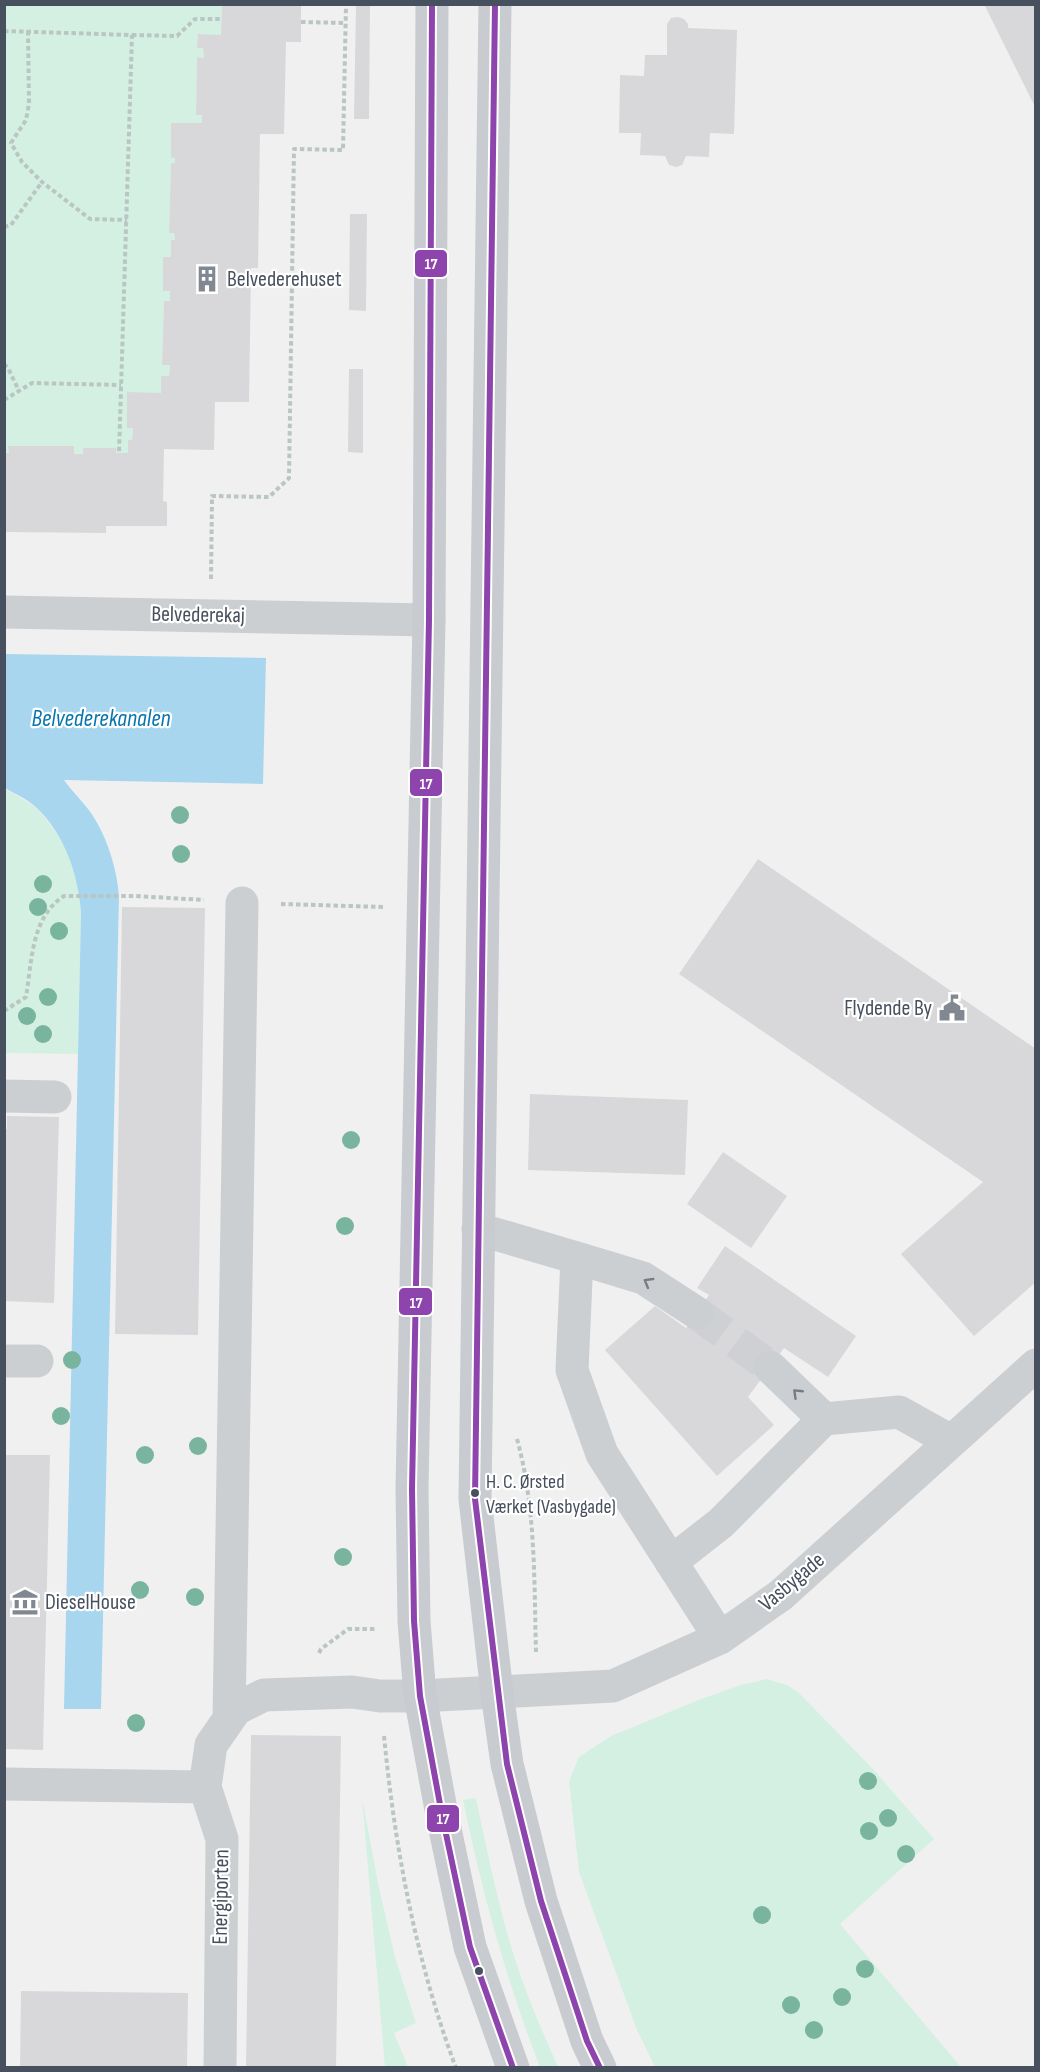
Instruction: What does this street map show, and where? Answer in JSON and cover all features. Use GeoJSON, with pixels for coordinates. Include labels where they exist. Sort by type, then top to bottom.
{"type":"FeatureCollection","features":[{"type":"Feature","properties":{"kind":"main road"},"geometry":{"type":"LineString","coordinates":[[432,4],[429,620],[412,1477],[414,1629],[420,1696],[441,1815],[470,1947],[513,2067]]}},
{"type":"Feature","properties":{"kind":"main road"},"geometry":{"type":"LineString","coordinates":[[495,4],[475,1499],[496,1693],[507,1764],[541,1901],[587,2041],[600,2067]]}},
{"type":"Feature","properties":{"kind":"street","name":"Belvederekaj"},"geometry":{"type":"LineString","coordinates":[[4,612],[429,620]]}},
{"type":"Feature","properties":{"kind":"street"},"geometry":{"type":"LineString","coordinates":[[229,1719],[242,903]]}},
{"type":"Feature","properties":{"kind":"street"},"geometry":{"type":"LineString","coordinates":[[4,1096],[55,1097]]}},
{"type":"Feature","properties":{"kind":"street"},"geometry":{"type":"LineString","coordinates":[[478,1229],[643,1278],[697,1313]]}},
{"type":"Feature","properties":{"kind":"street"},"geometry":{"type":"LineString","coordinates":[[577,1258],[572,1370],[602,1454],[720,1638]]}},
{"type":"Feature","properties":{"kind":"street"},"geometry":{"type":"LineString","coordinates":[[4,1361],[37,1361]]}},
{"type":"Feature","properties":{"kind":"street","name":"Vasbygade"},"geometry":{"type":"LineString","coordinates":[[205,1787],[211,1744],[236,1708],[264,1695],[352,1692],[380,1696],[420,1696],[613,1686],[720,1638],[781,1595],[1035,1365]]}},
{"type":"Feature","properties":{"kind":"street"},"geometry":{"type":"LineString","coordinates":[[770,1367],[824,1419]]}},
{"type":"Feature","properties":{"kind":"street"},"geometry":{"type":"LineString","coordinates":[[671,1562],[721,1523],[824,1419],[899,1412],[951,1441]]}},
{"type":"Feature","properties":{"kind":"street"},"geometry":{"type":"LineString","coordinates":[[4,1784],[205,1787]]}},
{"type":"Feature","properties":{"kind":"street","name":"Energiporten"},"geometry":{"type":"LineString","coordinates":[[205,1787],[222,1839],[220,2067]]}},
{"type":"Feature","properties":{"kind":"path"},"geometry":{"type":"LineString","coordinates":[[211,615],[212,496],[269,497],[289,478],[294,149],[343,150],[346,4]]}},
{"type":"Feature","properties":{"kind":"path"},"geometry":{"type":"LineString","coordinates":[[4,31],[177,36],[195,19],[221,19]]}},
{"type":"Feature","properties":{"kind":"path"},"geometry":{"type":"LineString","coordinates":[[301,22],[346,23]]}},
{"type":"Feature","properties":{"kind":"path"},"geometry":{"type":"LineString","coordinates":[[28,31],[29,104],[26,120],[11,142],[22,162],[42,182],[90,219],[127,220]]}},
{"type":"Feature","properties":{"kind":"path"},"geometry":{"type":"LineString","coordinates":[[118,453],[132,34]]}},
{"type":"Feature","properties":{"kind":"path"},"geometry":{"type":"LineString","coordinates":[[4,227],[11,225],[42,182]]}},
{"type":"Feature","properties":{"kind":"path"},"geometry":{"type":"LineString","coordinates":[[4,364],[19,391]]}},
{"type":"Feature","properties":{"kind":"path"},"geometry":{"type":"LineString","coordinates":[[4,400],[32,383],[121,385]]}},
{"type":"Feature","properties":{"kind":"path"},"geometry":{"type":"LineString","coordinates":[[4,1011],[26,997],[38,927],[54,902],[64,896],[119,896]]}},
{"type":"Feature","properties":{"kind":"path"},"geometry":{"type":"LineString","coordinates":[[515,1430],[528,1484],[532,1523],[538,1691]]}},
{"type":"Feature","properties":{"kind":"path"},"geometry":{"type":"LineString","coordinates":[[310,1693],[312,1670],[321,1649],[339,1635],[352,1628],[414,1629]]}},
{"type":"Feature","properties":{"kind":"green space"},"geometry":{"type":"Polygon","coordinates":[[[5,5],[222,5],[221,35],[198,35],[197,47],[203,48],[204,58],[197,57],[196,115],[202,115],[202,123],[171,123],[171,157],[175,158],[175,163],[171,164],[169,232],[174,233],[175,240],[171,241],[171,257],[163,257],[163,291],[170,291],[170,301],[164,302],[162,364],[170,365],[169,376],[161,376],[161,393],[127,393],[127,428],[133,428],[132,440],[128,440],[128,453],[116,453],[116,448],[84,448],[83,454],[74,454],[74,446],[9,446],[9,453],[5,453],[5,5]]]}},
{"type":"Feature","properties":{"kind":"green space"},"geometry":{"type":"Polygon","coordinates":[[[4,788],[36,807],[50,824],[65,846],[79,888],[81,912],[78,1054],[5,1053],[4,788]]]}},
{"type":"Feature","properties":{"kind":"green space"},"geometry":{"type":"Polygon","coordinates":[[[767,1679],[789,1686],[800,1694],[872,1768],[934,1839],[840,1924],[961,2067],[655,2067],[637,2030],[579,1872],[569,1781],[579,1757],[611,1736],[701,1699],[767,1679]]]}},
{"type":"Feature","properties":{"kind":"green space"},"geometry":{"type":"Polygon","coordinates":[[[362,1798],[395,1957],[416,2023],[394,2033],[408,2067],[385,2067],[362,1798]]]}},
{"type":"Feature","properties":{"kind":"green space"},"geometry":{"type":"Polygon","coordinates":[[[476,1798],[514,1956],[558,2067],[540,2067],[506,1969],[478,1868],[463,1800],[476,1798]]]}},
{"type":"Feature","properties":{"kind":"water","name":"Belvederekanalen"},"geometry":{"type":"Polygon","coordinates":[[[5,654],[266,658],[263,784],[64,780],[89,810],[105,838],[112,857],[119,896],[101,1709],[64,1709],[81,912],[73,869],[55,830],[36,807],[5,788],[5,654]]]}},
{"type":"Feature","properties":{"kind":"building","name":"Belvederehuset"},"geometry":{"type":"Polygon","coordinates":[[[222,4],[301,4],[301,42],[286,42],[284,134],[260,134],[258,268],[251,268],[249,402],[215,402],[214,450],[164,449],[163,501],[167,502],[167,526],[106,526],[106,533],[4,532],[4,453],[9,453],[8,446],[74,446],[74,454],[83,454],[83,448],[116,448],[116,453],[128,453],[128,440],[132,440],[133,428],[127,428],[127,392],[161,393],[161,376],[169,376],[170,365],[162,365],[164,301],[170,301],[170,291],[163,291],[163,257],[171,257],[171,240],[175,240],[174,233],[169,233],[171,163],[175,163],[175,158],[171,158],[171,123],[202,123],[202,115],[196,115],[197,57],[204,58],[203,48],[197,48],[198,34],[221,35],[222,4]]]}},
{"type":"Feature","properties":{"kind":"building"},"geometry":{"type":"Polygon","coordinates":[[[356,4],[370,4],[369,119],[354,119],[356,4]]]}},
{"type":"Feature","properties":{"kind":"building"},"geometry":{"type":"Polygon","coordinates":[[[984,4],[1036,4],[1036,109],[984,4]]]}},
{"type":"Feature","properties":{"kind":"building"},"geometry":{"type":"Polygon","coordinates":[[[671,18],[684,19],[688,28],[737,30],[734,134],[710,133],[709,157],[686,156],[682,165],[676,167],[669,165],[665,156],[640,155],[641,133],[619,133],[620,75],[644,76],[645,55],[667,55],[667,24],[671,18]]]}},
{"type":"Feature","properties":{"kind":"building"},"geometry":{"type":"Polygon","coordinates":[[[350,214],[367,214],[366,311],[349,310],[350,214]]]}},
{"type":"Feature","properties":{"kind":"building"},"geometry":{"type":"Polygon","coordinates":[[[349,369],[363,369],[363,453],[348,452],[349,369]]]}},
{"type":"Feature","properties":{"kind":"building"},"geometry":{"type":"Polygon","coordinates":[[[758,859],[1036,1049],[1036,1282],[974,1336],[901,1254],[983,1182],[679,974],[758,859]]]}},
{"type":"Feature","properties":{"kind":"building"},"geometry":{"type":"Polygon","coordinates":[[[122,907],[205,908],[198,1335],[115,1334],[122,907]]]}},
{"type":"Feature","properties":{"kind":"building"},"geometry":{"type":"Polygon","coordinates":[[[530,1094],[688,1100],[685,1175],[528,1170],[530,1094]]]}},
{"type":"Feature","properties":{"kind":"building"},"geometry":{"type":"Polygon","coordinates":[[[7,1116],[59,1117],[54,1303],[4,1301],[4,1129],[7,1129],[7,1116]]]}},
{"type":"Feature","properties":{"kind":"building"},"geometry":{"type":"Polygon","coordinates":[[[723,1152],[787,1196],[751,1248],[687,1204],[723,1152]]]}},
{"type":"Feature","properties":{"kind":"building"},"geometry":{"type":"Polygon","coordinates":[[[725,1246],[856,1336],[828,1377],[784,1348],[748,1397],[774,1425],[717,1476],[605,1350],[655,1306],[686,1328],[709,1295],[697,1288],[725,1246]]]}},
{"type":"Feature","properties":{"kind":"building","name":"DieselHouse"},"geometry":{"type":"Polygon","coordinates":[[[4,1455],[50,1455],[43,1750],[4,1749],[4,1455]]]}},
{"type":"Feature","properties":{"kind":"building"},"geometry":{"type":"Polygon","coordinates":[[[251,1735],[341,1736],[336,2068],[246,2068],[251,1735]]]}},
{"type":"Feature","properties":{"kind":"building"},"geometry":{"type":"Polygon","coordinates":[[[21,1991],[188,1993],[187,2068],[20,2068],[21,1991]]]}},
{"type":"Feature","properties":{"kind":"tunnel"},"geometry":{"type":"LineString","coordinates":[[697,1313],[770,1367]]}},
{"type":"Feature","properties":{"kind":"transit line","name":"17"},"geometry":{"type":"LineString","coordinates":[[432,4],[429,620],[412,1489],[414,1621],[420,1696],[470,1947],[513,2068]]}},
{"type":"Feature","properties":{"kind":"transit line","name":"17"},"geometry":{"type":"LineString","coordinates":[[495,4],[475,1499],[507,1764],[541,1901],[587,2041],[600,2068]]}},
{"type":"Feature","properties":{"kind":"place","name":"Belvederehuset"},"geometry":{"type":"Point","coordinates":[207,279]}},
{"type":"Feature","properties":{"kind":"place","name":"Flydende By"},"geometry":{"type":"Point","coordinates":[952,1008]}},
{"type":"Feature","properties":{"kind":"place","name":"H. C. Ørsted Værket (Vasbygade)"},"geometry":{"type":"Point","coordinates":[475,1493]}},
{"type":"Feature","properties":{"kind":"place","name":"DieselHouse"},"geometry":{"type":"Point","coordinates":[25,1602]}}]}
